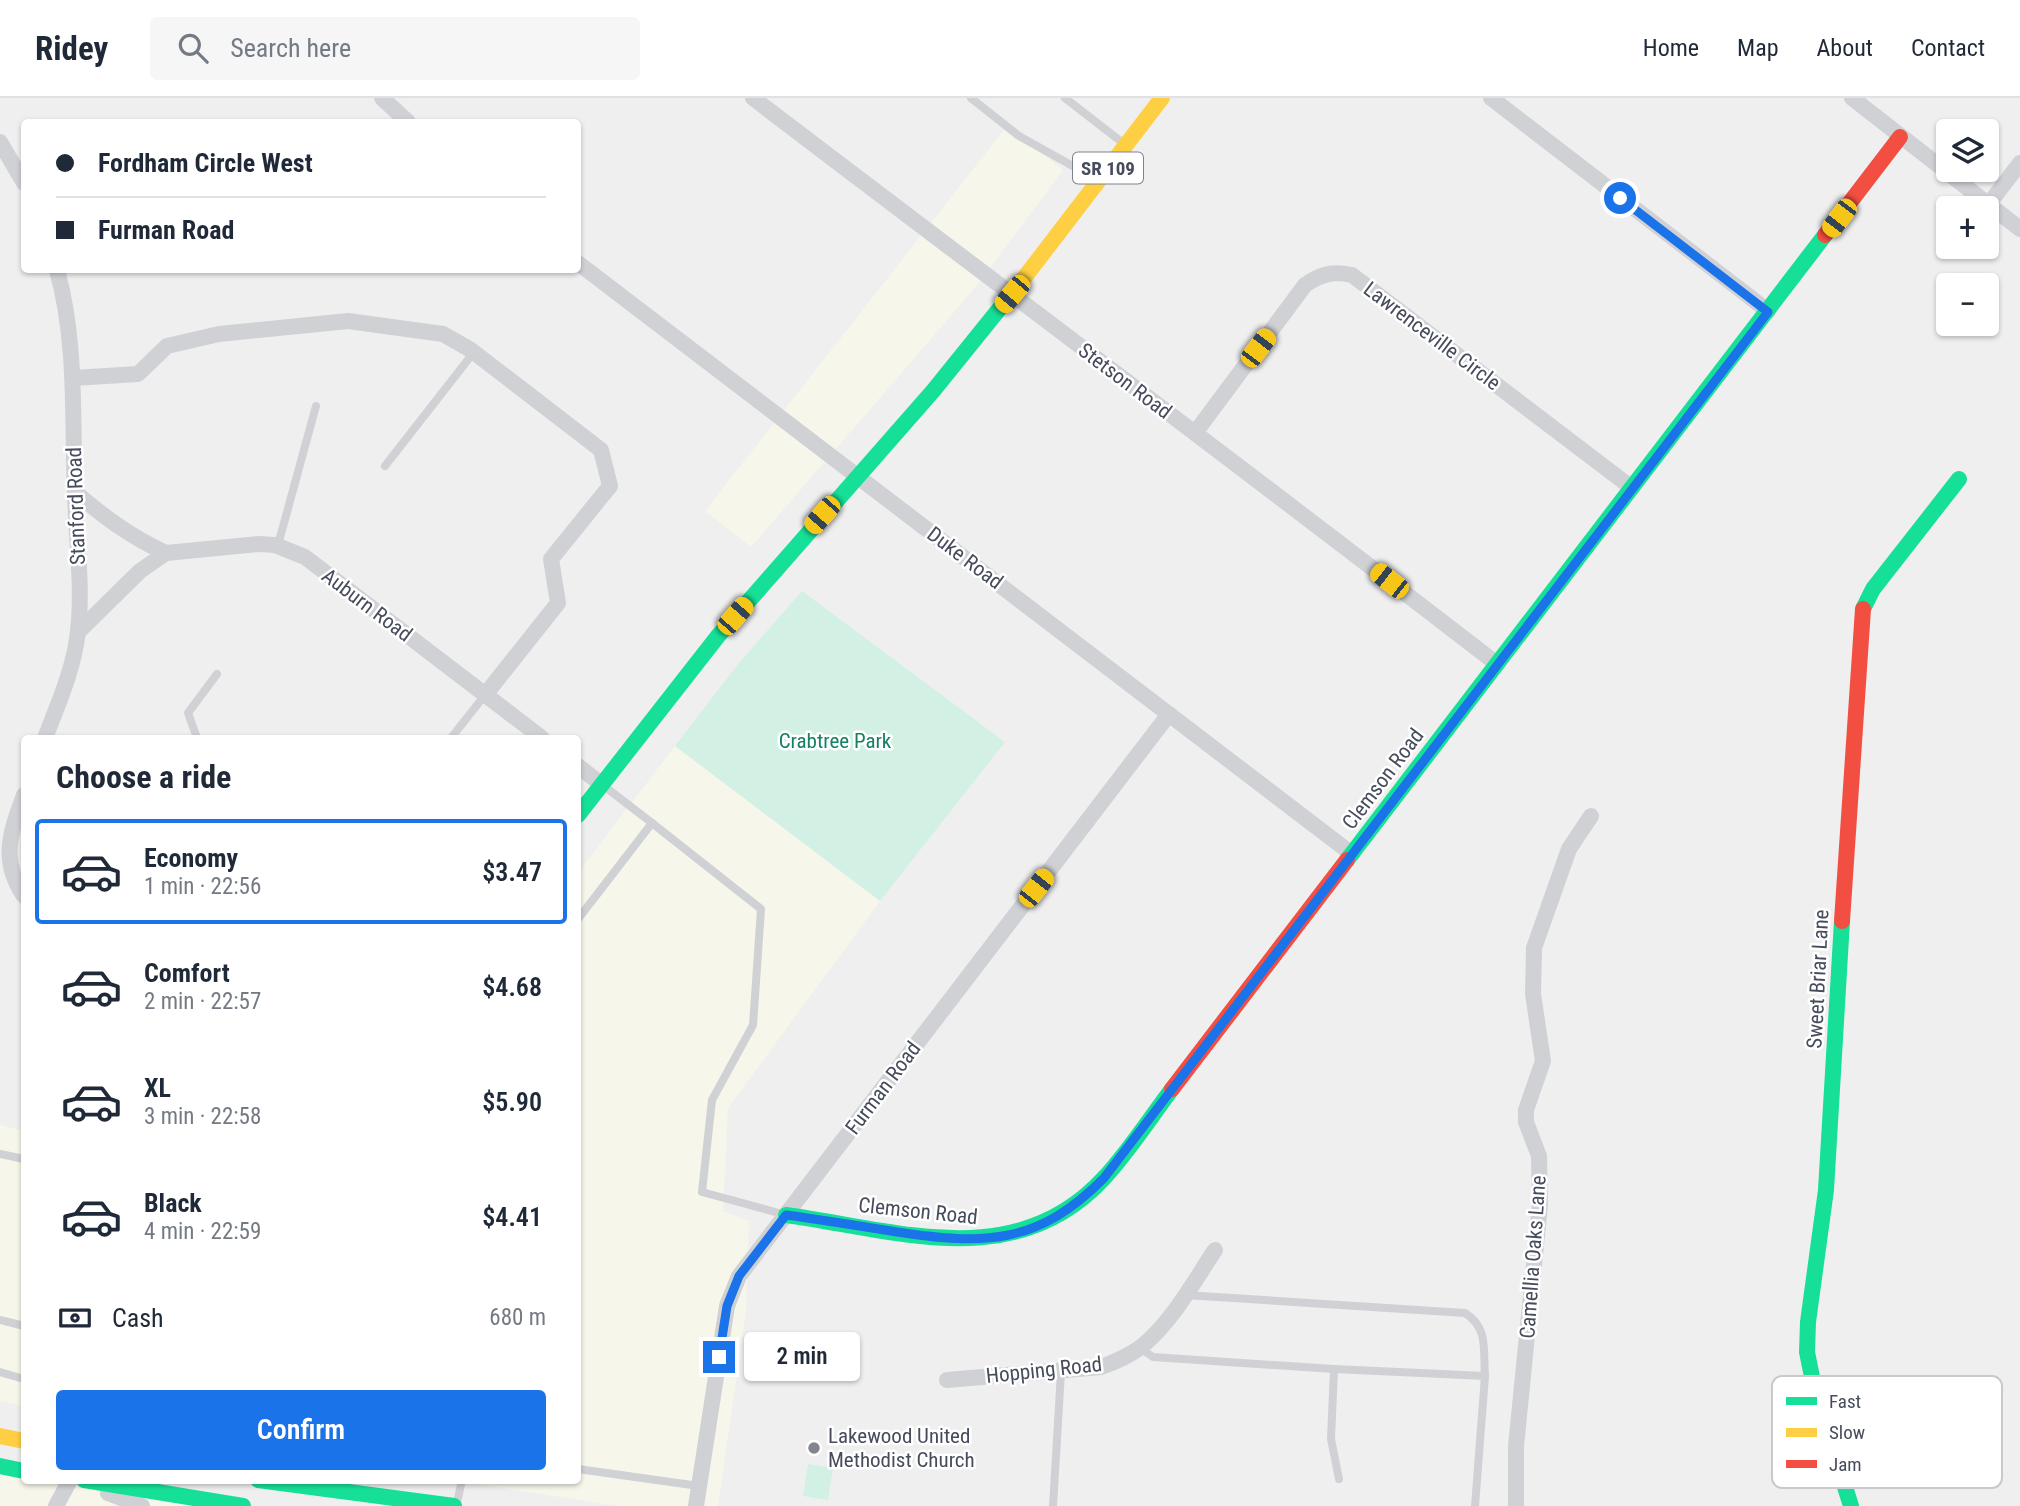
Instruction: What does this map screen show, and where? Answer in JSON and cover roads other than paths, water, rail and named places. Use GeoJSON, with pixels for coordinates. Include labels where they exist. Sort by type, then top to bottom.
{"type":"FeatureCollection","features":[{"type":"Feature","properties":{"kind":"street"},"geometry":{"type":"LineString","coordinates":[[382,98],[405,119]]}},
{"type":"Feature","properties":{"kind":"street","name":"Stetson Road"},"geometry":{"type":"LineString","coordinates":[[753,98],[1497,664]]}},
{"type":"Feature","properties":{"kind":"street","name":"SR 109"},"geometry":{"type":"LineString","coordinates":[[581,812],[718,636],[933,391],[1012,294],[1162,98]]}},
{"type":"Feature","properties":{"kind":"street"},"geometry":{"type":"LineString","coordinates":[[1491,98],[1768,312]]}},
{"type":"Feature","properties":{"kind":"street"},"geometry":{"type":"LineString","coordinates":[[1852,98],[1975,196]]}},
{"type":"Feature","properties":{"kind":"street","name":"Clemson Road"},"geometry":{"type":"LineString","coordinates":[[786,1215],[962,1240],[989,1239],[1038,1226],[1059,1216],[1086,1196],[1104,1178],[1900,137]]}},
{"type":"Feature","properties":{"kind":"street"},"geometry":{"type":"LineString","coordinates":[[0,142],[21,178]]}},
{"type":"Feature","properties":{"kind":"street"},"geometry":{"type":"LineString","coordinates":[[1994,196],[2020,163]]}},
{"type":"Feature","properties":{"kind":"street"},"geometry":{"type":"LineString","coordinates":[[1999,214],[2020,229]]}},
{"type":"Feature","properties":{"kind":"street","name":"Duke Road"},"geometry":{"type":"LineString","coordinates":[[581,265],[1352,854]]}},
{"type":"Feature","properties":{"kind":"street","name":"Lawrenceville Circle"},"geometry":{"type":"LineString","coordinates":[[1195,433],[1305,285],[1322,274],[1338,272],[1352,275],[1632,488]]}},
{"type":"Feature","properties":{"kind":"street","name":"Stanford Road"},"geometry":{"type":"LineString","coordinates":[[47,735],[70,673],[78,632],[73,379],[65,299],[58,273]]}},
{"type":"Feature","properties":{"kind":"street"},"geometry":{"type":"LineString","coordinates":[[73,379],[138,374],[167,346],[219,334],[348,321],[443,334],[474,352],[601,450],[610,486],[551,559],[558,603],[485,695]]}},
{"type":"Feature","properties":{"kind":"street","name":"Sweet Briar Lane"},"geometry":{"type":"LineString","coordinates":[[1812,1376],[1807,1352],[1808,1322],[1826,1190],[1863,608],[1872,589],[1959,479]]}},
{"type":"Feature","properties":{"kind":"street"},"geometry":{"type":"LineString","coordinates":[[75,492],[111,523],[166,553],[140,571],[78,632]]}},
{"type":"Feature","properties":{"kind":"street","name":"Auburn Road"},"geometry":{"type":"LineString","coordinates":[[166,553],[259,544],[278,545],[305,557],[538,735]]}},
{"type":"Feature","properties":{"kind":"street","name":"Furman Road"},"geometry":{"type":"LineString","coordinates":[[696,1506],[730,1295],[745,1266],[1169,714]]}},
{"type":"Feature","properties":{"kind":"street"},"geometry":{"type":"LineString","coordinates":[[581,768],[601,784]]}},
{"type":"Feature","properties":{"kind":"street"},"geometry":{"type":"LineString","coordinates":[[21,803],[8,839],[6,855],[15,884],[21,892]]}},
{"type":"Feature","properties":{"kind":"street","name":"Camellia Oaks Lane"},"geometry":{"type":"LineString","coordinates":[[1516,1506],[1516,1446],[1540,1205],[1539,1156],[1526,1122],[1526,1110],[1543,1061],[1533,994],[1534,948],[1569,849],[1591,816]]}},
{"type":"Feature","properties":{"kind":"street","name":"Hopping Road"},"geometry":{"type":"LineString","coordinates":[[947,1380],[1101,1367],[1140,1348],[1153,1335],[1185,1295],[1215,1250]]}},
{"type":"Feature","properties":{"kind":"street"},"geometry":{"type":"LineString","coordinates":[[0,1436],[21,1440]]}},
{"type":"Feature","properties":{"kind":"street"},"geometry":{"type":"LineString","coordinates":[[0,1466],[21,1470]]}},
{"type":"Feature","properties":{"kind":"street"},"geometry":{"type":"LineString","coordinates":[[56,1506],[68,1484]]}},
{"type":"Feature","properties":{"kind":"street"},"geometry":{"type":"LineString","coordinates":[[86,1484],[142,1506]]}},
{"type":"Feature","properties":{"kind":"street"},"geometry":{"type":"LineString","coordinates":[[108,1484],[243,1506]]}},
{"type":"Feature","properties":{"kind":"street"},"geometry":{"type":"LineString","coordinates":[[307,1484],[455,1506]]}},
{"type":"Feature","properties":{"kind":"street","name":"Sweet Briar Lane"},"geometry":{"type":"LineString","coordinates":[[1846,1488],[1852,1506]]}},
{"type":"Feature","properties":{"kind":"lane"},"geometry":{"type":"LineString","coordinates":[[971,98],[1019,136],[1099,180]]}},
{"type":"Feature","properties":{"kind":"lane"},"geometry":{"type":"LineString","coordinates":[[1065,98],[1126,145]]}},
{"type":"Feature","properties":{"kind":"lane"},"geometry":{"type":"LineString","coordinates":[[385,466],[474,352]]}},
{"type":"Feature","properties":{"kind":"lane"},"geometry":{"type":"LineString","coordinates":[[278,545],[316,406]]}},
{"type":"Feature","properties":{"kind":"lane"},"geometry":{"type":"LineString","coordinates":[[196,735],[188,713],[218,674]]}},
{"type":"Feature","properties":{"kind":"lane"},"geometry":{"type":"LineString","coordinates":[[453,735],[485,695]]}},
{"type":"Feature","properties":{"kind":"lane"},"geometry":{"type":"LineString","coordinates":[[601,784],[761,909],[753,1025],[712,1100],[702,1192],[786,1215]]}},
{"type":"Feature","properties":{"kind":"lane"},"geometry":{"type":"LineString","coordinates":[[581,915],[652,823]]}},
{"type":"Feature","properties":{"kind":"lane"},"geometry":{"type":"LineString","coordinates":[[0,1154],[21,1158]]}},
{"type":"Feature","properties":{"kind":"lane"},"geometry":{"type":"LineString","coordinates":[[1185,1295],[1465,1313],[1475,1319],[1482,1330],[1485,1376],[1475,1506]]}},
{"type":"Feature","properties":{"kind":"lane"},"geometry":{"type":"LineString","coordinates":[[0,1320],[21,1325]]}},
{"type":"Feature","properties":{"kind":"lane"},"geometry":{"type":"LineString","coordinates":[[1140,1348],[1153,1357],[1485,1376]]}},
{"type":"Feature","properties":{"kind":"lane"},"geometry":{"type":"LineString","coordinates":[[1334,1369],[1331,1439],[1339,1479]]}},
{"type":"Feature","properties":{"kind":"lane"},"geometry":{"type":"LineString","coordinates":[[0,1372],[21,1378]]}},
{"type":"Feature","properties":{"kind":"lane"},"geometry":{"type":"LineString","coordinates":[[1053,1506],[1061,1372]]}},
{"type":"Feature","properties":{"kind":"lane"},"geometry":{"type":"LineString","coordinates":[[581,1469],[700,1486]]}},
{"type":"Feature","properties":{"kind":"lane"},"geometry":{"type":"LineString","coordinates":[[455,1506],[461,1484]]}},
{"type":"Feature","properties":{"kind":"place","name":"Lakewood United Methodist Church"},"geometry":{"type":"Point","coordinates":[814,1448]}},
{"type":"Feature","properties":{"kind":"park label","name":"Crabtree Park"},"geometry":{"type":"Point","coordinates":[835,741]}}]}
